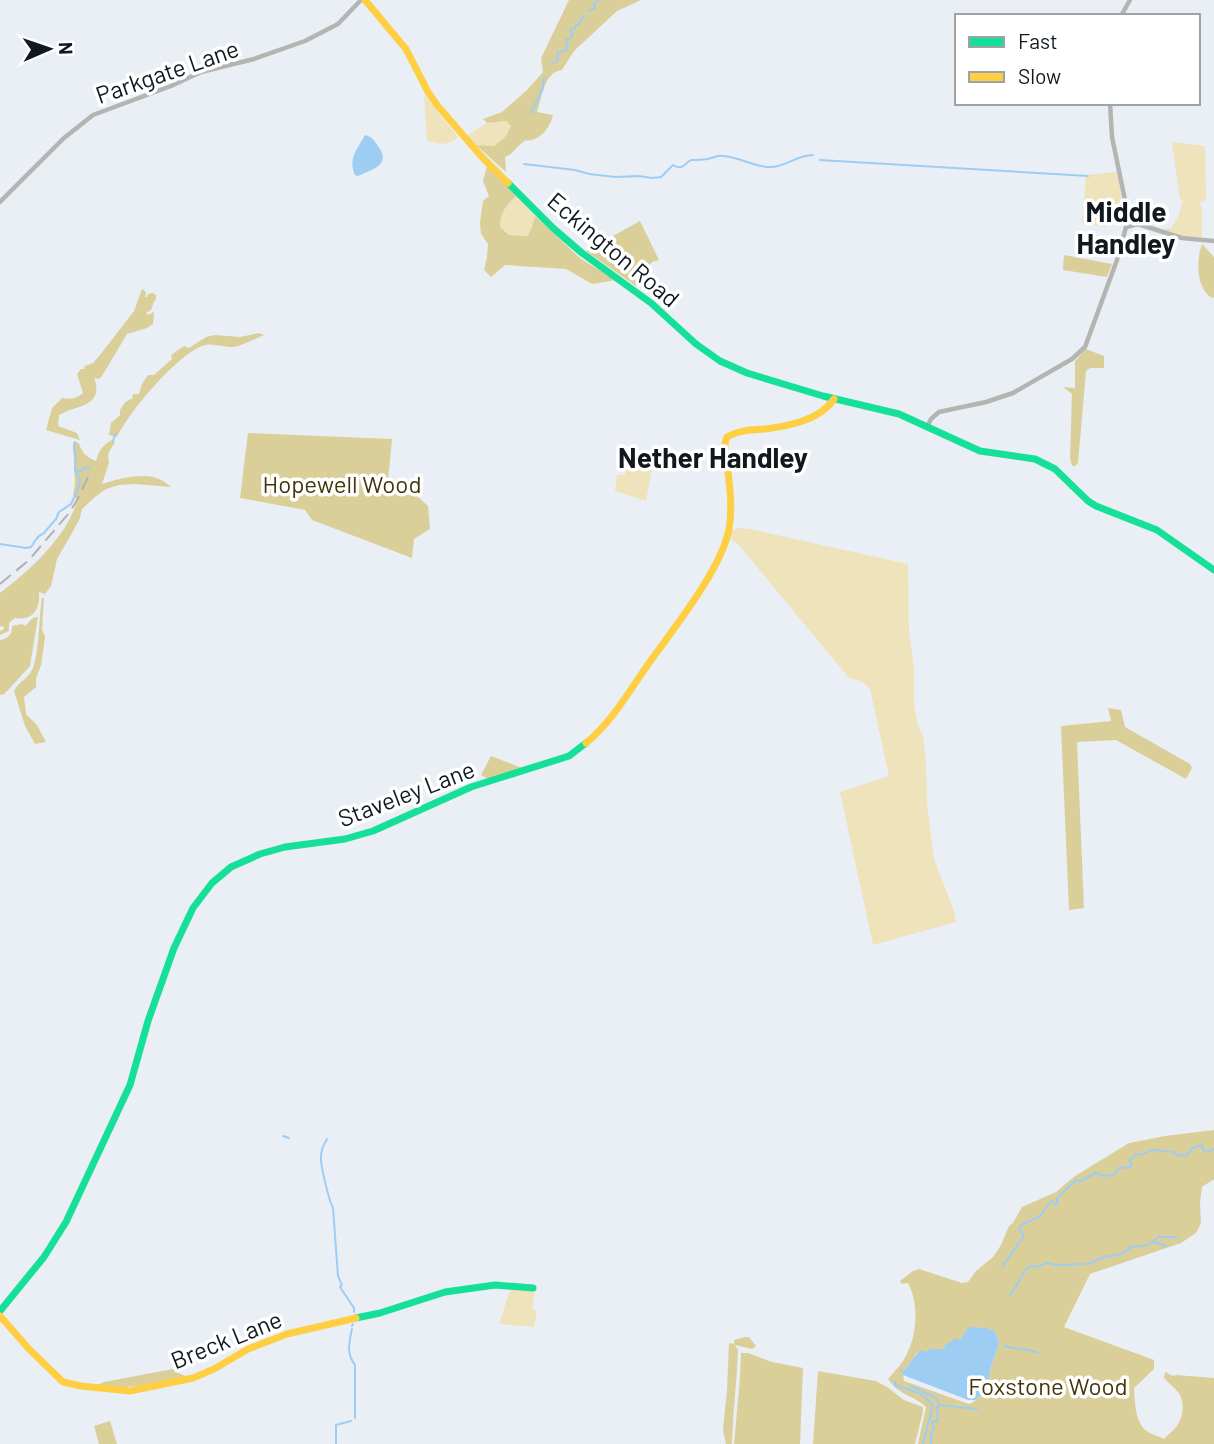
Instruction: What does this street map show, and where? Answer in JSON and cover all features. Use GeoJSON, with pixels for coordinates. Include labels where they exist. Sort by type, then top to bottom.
{"type":"FeatureCollection","features":[{"type":"Feature","properties":{"kind":"street","name":"Parkgate Lane"},"geometry":{"type":"LineString","coordinates":[[0,202],[64,138],[93,115],[201,72],[254,59],[303,42],[338,24],[363,0]]}},
{"type":"Feature","properties":{"kind":"street","name":"Eckington Road"},"geometry":{"type":"LineString","coordinates":[[363,0],[406,50],[428,92],[453,125],[553,228],[582,253],[651,303],[695,344],[720,361],[747,373],[834,399],[899,414],[980,451],[1035,459],[1045,463],[1055,469],[1087,501],[1157,530],[1214,570]]}},
{"type":"Feature","properties":{"kind":"street"},"geometry":{"type":"LineString","coordinates":[[927,427],[930,419],[939,412],[1013,393],[1072,359],[1085,346],[1117,260],[1126,227],[1126,210],[1112,138],[1110,105]]}},
{"type":"Feature","properties":{"kind":"street"},"geometry":{"type":"LineString","coordinates":[[1126,210],[1138,224]]}},
{"type":"Feature","properties":{"kind":"street"},"geometry":{"type":"LineString","coordinates":[[1126,227],[1138,224],[1182,238],[1214,241]]}},
{"type":"Feature","properties":{"kind":"street","name":"Staveley Lane"},"geometry":{"type":"LineString","coordinates":[[0,1313],[44,1257],[66,1222],[130,1085],[148,1021],[174,948],[193,908],[212,883],[231,867],[260,854],[285,847],[345,839],[373,831],[454,793],[569,756],[580,748],[612,716],[688,607],[723,550],[729,528],[730,507],[724,443],[727,437],[736,432],[786,425],[806,419],[827,409],[834,399]]}},
{"type":"Feature","properties":{"kind":"street","name":"Breck Lane"},"geometry":{"type":"LineString","coordinates":[[0,1313],[29,1349],[63,1382],[130,1391],[192,1378],[214,1369],[248,1349],[287,1334],[380,1313],[445,1292],[495,1284],[533,1288]]}},
{"type":"Feature","properties":{"kind":"shaded area"},"geometry":{"type":"Polygon","coordinates":[[[424,95],[458,137],[451,142],[443,144],[427,140],[424,95]]]}},
{"type":"Feature","properties":{"kind":"shaded area"},"geometry":{"type":"Polygon","coordinates":[[[506,121],[511,126],[506,136],[494,146],[476,145],[468,135],[487,123],[506,121]]]}},
{"type":"Feature","properties":{"kind":"shaded area"},"geometry":{"type":"Polygon","coordinates":[[[1172,142],[1205,146],[1206,200],[1199,203],[1202,208],[1202,237],[1165,231],[1171,228],[1178,217],[1183,200],[1180,199],[1172,142]]]}},
{"type":"Feature","properties":{"kind":"shaded area"},"geometry":{"type":"Polygon","coordinates":[[[1117,172],[1122,213],[1109,210],[1105,227],[1082,223],[1086,175],[1117,172]]]}},
{"type":"Feature","properties":{"kind":"shaded area"},"geometry":{"type":"Polygon","coordinates":[[[516,196],[535,216],[528,236],[509,235],[500,227],[504,210],[516,196]]]}},
{"type":"Feature","properties":{"kind":"shaded area"},"geometry":{"type":"Polygon","coordinates":[[[625,457],[639,457],[639,469],[652,468],[646,501],[615,491],[617,475],[625,475],[625,457]]]}},
{"type":"Feature","properties":{"kind":"shaded area"},"geometry":{"type":"Polygon","coordinates":[[[739,528],[908,564],[914,705],[923,736],[934,859],[956,922],[873,945],[840,792],[889,776],[870,689],[861,681],[849,678],[738,544],[730,539],[732,530],[739,528]]]}},
{"type":"Feature","properties":{"kind":"shaded area"},"geometry":{"type":"Polygon","coordinates":[[[511,1287],[535,1291],[532,1309],[537,1310],[534,1327],[499,1324],[511,1287]]]}},
{"type":"Feature","properties":{"kind":"green space"},"geometry":{"type":"Polygon","coordinates":[[[569,0],[641,0],[617,11],[574,51],[562,70],[547,80],[537,112],[553,115],[550,123],[540,136],[525,141],[505,157],[506,172],[476,145],[494,146],[506,136],[511,126],[506,121],[487,123],[483,119],[502,112],[543,72],[541,58],[569,0]]]}},
{"type":"Feature","properties":{"kind":"green space"},"geometry":{"type":"Polygon","coordinates":[[[487,166],[516,196],[504,210],[500,222],[500,227],[509,235],[528,236],[535,216],[581,259],[616,280],[592,284],[566,269],[505,265],[491,277],[484,270],[488,244],[481,234],[480,222],[483,201],[489,196],[483,181],[487,166]]]}},
{"type":"Feature","properties":{"kind":"green space"},"geometry":{"type":"Polygon","coordinates":[[[640,221],[659,260],[652,262],[636,286],[586,251],[640,221]]]}},
{"type":"Feature","properties":{"kind":"green space"},"geometry":{"type":"Polygon","coordinates":[[[1202,244],[1214,257],[1212,298],[1200,281],[1199,258],[1202,244]]]}},
{"type":"Feature","properties":{"kind":"green space"},"geometry":{"type":"Polygon","coordinates":[[[1064,255],[1112,264],[1107,277],[1063,270],[1064,255]]]}},
{"type":"Feature","properties":{"kind":"green space"},"geometry":{"type":"Polygon","coordinates":[[[142,289],[146,292],[145,297],[153,293],[156,295],[151,310],[146,313],[148,315],[154,312],[153,324],[127,334],[102,376],[99,379],[94,378],[96,395],[92,400],[59,415],[58,426],[77,433],[80,440],[46,430],[52,408],[62,398],[73,398],[83,393],[77,374],[93,363],[134,311],[142,289]]]}},
{"type":"Feature","properties":{"kind":"green space"},"geometry":{"type":"Polygon","coordinates":[[[259,333],[264,335],[238,346],[206,345],[191,352],[154,386],[117,437],[109,435],[111,423],[120,415],[121,408],[132,399],[133,394],[139,394],[148,375],[154,375],[172,359],[171,355],[184,346],[189,348],[206,337],[215,335],[240,337],[259,333]]]}},
{"type":"Feature","properties":{"kind":"green space"},"geometry":{"type":"Polygon","coordinates":[[[1086,349],[1104,356],[1104,368],[1090,368],[1086,371],[1078,463],[1072,466],[1072,394],[1063,387],[1075,388],[1075,361],[1086,349]]]}},
{"type":"Feature","properties":{"kind":"green space","name":"Hopewell Wood"},"geometry":{"type":"Polygon","coordinates":[[[248,433],[392,439],[387,492],[417,496],[428,506],[430,529],[414,539],[412,558],[312,520],[305,510],[240,498],[248,433]]]}},
{"type":"Feature","properties":{"kind":"green space"},"geometry":{"type":"Polygon","coordinates":[[[112,440],[115,442],[108,454],[109,463],[102,484],[123,478],[148,476],[162,480],[171,487],[119,485],[106,489],[95,497],[82,509],[80,518],[57,559],[51,586],[45,594],[39,592],[37,608],[27,618],[15,618],[9,623],[9,631],[0,635],[4,627],[0,626],[0,593],[46,552],[65,527],[77,500],[73,495],[73,442],[79,443],[85,454],[96,461],[101,449],[112,440]]]}},
{"type":"Feature","properties":{"kind":"green space"},"geometry":{"type":"Polygon","coordinates":[[[42,598],[42,629],[45,637],[41,665],[36,687],[24,697],[26,714],[37,725],[46,742],[35,744],[25,726],[14,691],[30,673],[34,664],[42,598]]]}},
{"type":"Feature","properties":{"kind":"green space"},"geometry":{"type":"Polygon","coordinates":[[[38,617],[30,666],[0,695],[0,640],[9,636],[12,626],[25,626],[38,617]]]}},
{"type":"Feature","properties":{"kind":"green space"},"geometry":{"type":"Polygon","coordinates":[[[1108,708],[1121,710],[1125,727],[1190,764],[1192,768],[1186,779],[1116,740],[1077,742],[1084,908],[1069,910],[1061,726],[1111,721],[1108,708]]]}},
{"type":"Feature","properties":{"kind":"green space"},"geometry":{"type":"Polygon","coordinates":[[[491,756],[522,768],[488,779],[481,775],[491,756]]]}},
{"type":"Feature","properties":{"kind":"green space","name":"Foxstone Wood"},"geometry":{"type":"Polygon","coordinates":[[[1214,1130],[1214,1180],[1202,1187],[1201,1223],[1196,1233],[1181,1243],[1090,1274],[1064,1327],[1154,1360],[1154,1369],[1134,1388],[1135,1406],[1140,1424],[1150,1433],[1164,1439],[1179,1423],[1183,1408],[1179,1394],[1164,1378],[1165,1372],[1173,1376],[1214,1378],[1214,1444],[918,1444],[926,1407],[897,1389],[888,1379],[908,1352],[914,1333],[912,1292],[908,1283],[902,1284],[900,1281],[919,1269],[962,1283],[968,1282],[976,1271],[993,1257],[1022,1207],[1056,1192],[1075,1176],[1129,1143],[1214,1130]],[[978,1327],[969,1331],[951,1347],[917,1353],[903,1372],[904,1381],[972,1403],[988,1386],[999,1343],[995,1331],[978,1327]]]}},
{"type":"Feature","properties":{"kind":"green space"},"geometry":{"type":"Polygon","coordinates":[[[749,1337],[756,1346],[752,1349],[735,1345],[738,1350],[732,1444],[726,1444],[723,1430],[729,1343],[734,1344],[734,1340],[749,1337]]]}},
{"type":"Feature","properties":{"kind":"green space"},"geometry":{"type":"Polygon","coordinates":[[[741,1353],[803,1368],[800,1444],[734,1444],[741,1353]]]}},
{"type":"Feature","properties":{"kind":"green space"},"geometry":{"type":"Polygon","coordinates":[[[173,1369],[186,1377],[131,1387],[97,1385],[104,1382],[173,1369]]]}},
{"type":"Feature","properties":{"kind":"green space"},"geometry":{"type":"Polygon","coordinates":[[[818,1371],[876,1381],[904,1400],[923,1407],[915,1444],[813,1444],[818,1371]]]}},
{"type":"Feature","properties":{"kind":"green space"},"geometry":{"type":"Polygon","coordinates":[[[110,1421],[117,1444],[99,1444],[94,1426],[110,1421]]]}},
{"type":"Feature","properties":{"kind":"water"},"geometry":{"type":"Polygon","coordinates":[[[365,135],[375,142],[383,158],[379,166],[358,176],[355,175],[352,164],[365,135]]]}},
{"type":"Feature","properties":{"kind":"water"},"geometry":{"type":"Polygon","coordinates":[[[971,1327],[995,1331],[999,1343],[988,1386],[975,1400],[968,1400],[903,1375],[921,1350],[927,1352],[930,1349],[944,1349],[945,1345],[956,1338],[960,1340],[971,1327]]]}},
{"type":"Feature","properties":{"kind":"waterway"},"geometry":{"type":"LineString","coordinates":[[589,11],[595,8],[594,3],[598,0]]}},
{"type":"Feature","properties":{"kind":"waterway"},"geometry":{"type":"LineString","coordinates":[[551,64],[558,60],[557,53],[566,50],[566,40],[573,36],[570,29],[575,28],[584,15]]}},
{"type":"Feature","properties":{"kind":"waterway"},"geometry":{"type":"LineString","coordinates":[[531,113],[543,88],[544,78]]}},
{"type":"Feature","properties":{"kind":"waterway"},"geometry":{"type":"LineString","coordinates":[[524,164],[615,177],[652,178],[661,177],[673,165],[681,167],[691,160],[719,156],[772,167],[813,155]]}},
{"type":"Feature","properties":{"kind":"waterway"},"geometry":{"type":"LineString","coordinates":[[820,160],[1088,176]]}},
{"type":"Feature","properties":{"kind":"waterway"},"geometry":{"type":"LineString","coordinates":[[113,441],[115,434]]}},
{"type":"Feature","properties":{"kind":"waterway"},"geometry":{"type":"LineString","coordinates":[[0,544],[31,547],[59,512],[71,504],[80,480],[75,470],[75,442]]}},
{"type":"Feature","properties":{"kind":"waterway"},"geometry":{"type":"LineString","coordinates":[[75,470],[89,468]]}},
{"type":"Feature","properties":{"kind":"waterway"},"geometry":{"type":"LineString","coordinates":[[283,1136],[289,1138]]}},
{"type":"Feature","properties":{"kind":"waterway"},"geometry":{"type":"LineString","coordinates":[[327,1139],[321,1160],[333,1208],[338,1276],[342,1285],[340,1287],[354,1312]]}},
{"type":"Feature","properties":{"kind":"waterway"},"geometry":{"type":"LineString","coordinates":[[1002,1267],[1023,1237],[1020,1226],[1040,1216],[1051,1201],[1057,1204],[1057,1198],[1076,1180],[1081,1181],[1096,1173],[1103,1176],[1113,1175],[1119,1168],[1131,1167],[1129,1160],[1136,1154],[1157,1150],[1186,1156],[1193,1148],[1202,1145],[1207,1152],[1214,1149]]}},
{"type":"Feature","properties":{"kind":"waterway"},"geometry":{"type":"LineString","coordinates":[[1089,1264],[1101,1258],[1121,1254],[1131,1247],[1148,1245],[1159,1237],[1177,1237]]}},
{"type":"Feature","properties":{"kind":"waterway"},"geometry":{"type":"LineString","coordinates":[[1154,1242],[1166,1246]]}},
{"type":"Feature","properties":{"kind":"waterway"},"geometry":{"type":"LineString","coordinates":[[1010,1295],[1030,1266],[1048,1263],[1085,1264]]}},
{"type":"Feature","properties":{"kind":"waterway"},"geometry":{"type":"LineString","coordinates":[[352,1329],[349,1348],[355,1365],[355,1418]]}},
{"type":"Feature","properties":{"kind":"waterway"},"geometry":{"type":"LineString","coordinates":[[1004,1346],[1038,1353]]}},
{"type":"Feature","properties":{"kind":"waterway"},"geometry":{"type":"LineString","coordinates":[[895,1381],[895,1385],[921,1394],[933,1405],[923,1444]]}},
{"type":"Feature","properties":{"kind":"waterway"},"geometry":{"type":"LineString","coordinates":[[911,1386],[936,1398],[940,1405]]}},
{"type":"Feature","properties":{"kind":"waterway"},"geometry":{"type":"LineString","coordinates":[[931,1444],[934,1428],[932,1423],[938,1421],[937,1407],[940,1405],[977,1409]]}},
{"type":"Feature","properties":{"kind":"waterway"},"geometry":{"type":"LineString","coordinates":[[336,1444],[336,1425],[351,1421]]}},
{"type":"Feature","properties":{"kind":"railway"},"geometry":{"type":"LineString","coordinates":[[0,584],[29,560],[69,513],[90,473]]}},
{"type":"Feature","properties":{"kind":"traffic: fast"},"geometry":{"type":"LineString","coordinates":[[508,183],[582,253],[651,303],[696,344],[720,361],[747,373],[823,396],[899,414],[980,451],[1035,459],[1055,469],[1096,506],[1157,530],[1214,570]]}},
{"type":"Feature","properties":{"kind":"traffic: fast"},"geometry":{"type":"LineString","coordinates":[[0,1311],[44,1257],[66,1222],[130,1085],[148,1021],[174,948],[193,908],[212,883],[231,867],[260,854],[285,847],[345,839],[373,831],[471,787],[569,756],[586,743]]}},
{"type":"Feature","properties":{"kind":"traffic: fast"},"geometry":{"type":"LineString","coordinates":[[356,1318],[445,1292],[495,1285],[533,1288]]}},
{"type":"Feature","properties":{"kind":"traffic: slow"},"geometry":{"type":"LineString","coordinates":[[365,0],[406,49],[437,105],[508,183]]}},
{"type":"Feature","properties":{"kind":"traffic: slow"},"geometry":{"type":"LineString","coordinates":[[586,743],[620,705],[717,562],[730,519],[725,443],[727,437],[803,421],[821,412],[834,399]]}},
{"type":"Feature","properties":{"kind":"traffic: slow"},"geometry":{"type":"LineString","coordinates":[[0,1316],[63,1382],[130,1391],[193,1378],[248,1349],[287,1334],[356,1318]]}},
{"type":"Feature","properties":{"kind":"district","name":"Middle Handley"},"geometry":{"type":"Point","coordinates":[1126,227]}},
{"type":"Feature","properties":{"kind":"district","name":"Nether Handley"},"geometry":{"type":"Point","coordinates":[713,457]}}]}
